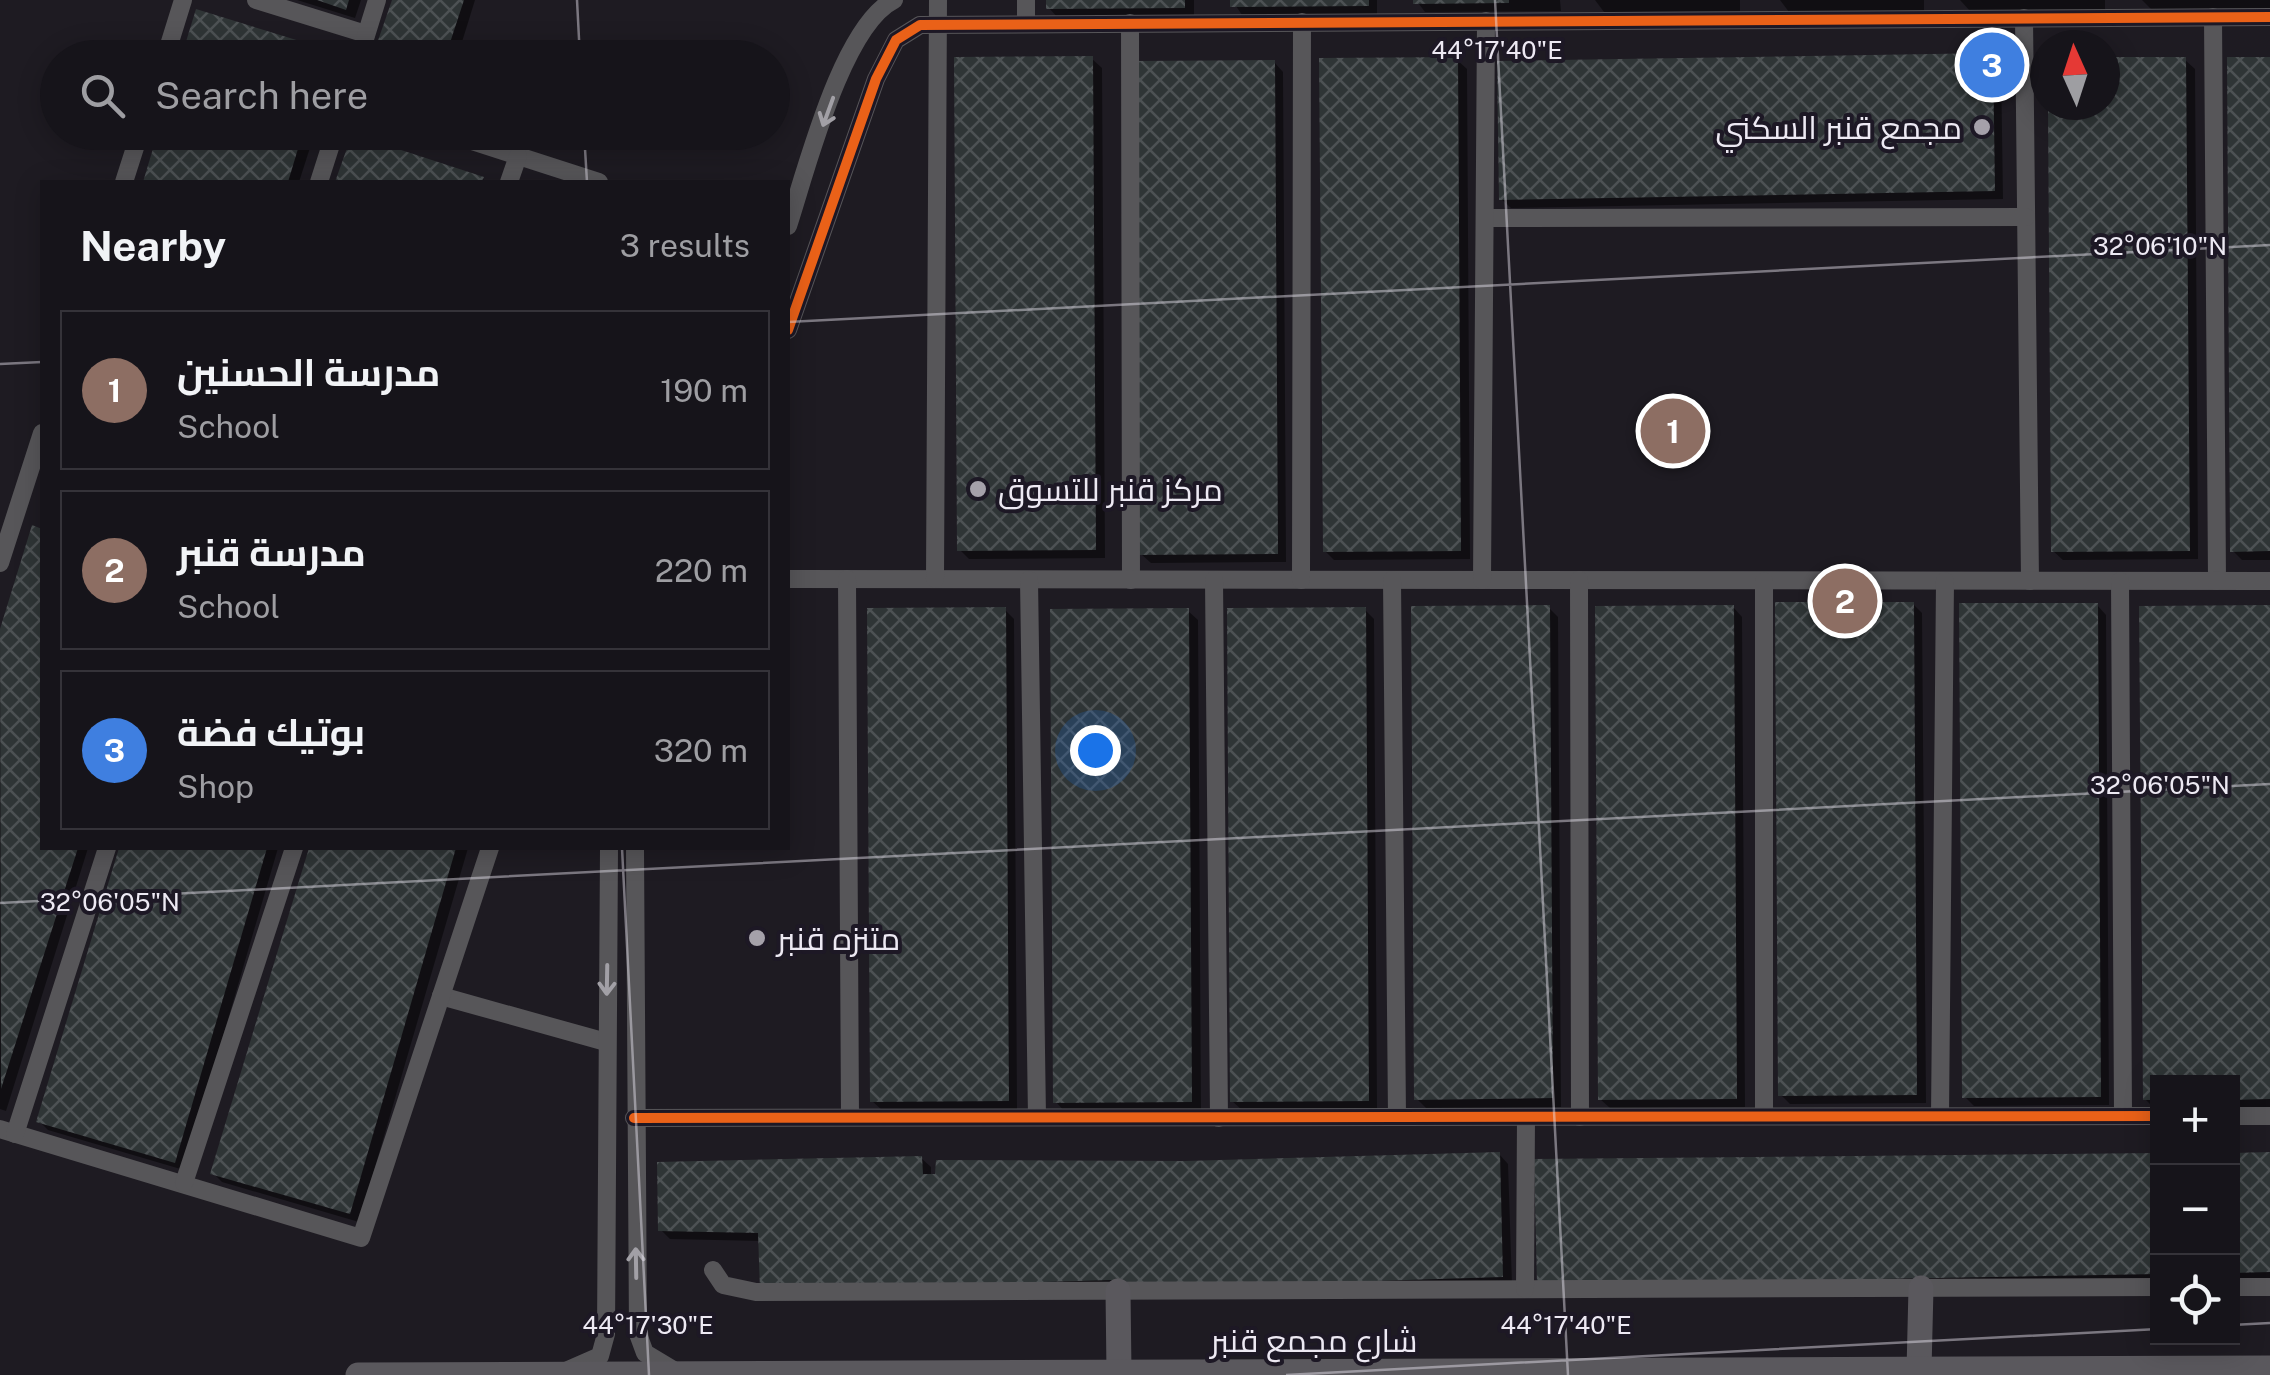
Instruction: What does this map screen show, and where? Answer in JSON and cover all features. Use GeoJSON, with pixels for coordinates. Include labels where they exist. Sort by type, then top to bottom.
{"type":"FeatureCollection","features":[{"type":"Feature","properties":{"kind":"main road"},"geometry":{"type":"LineString","coordinates":[[1920,1370],[1921,1288]]}},
{"type":"Feature","properties":{"kind":"main road"},"geometry":{"type":"LineString","coordinates":[[1118,1290],[1119,1372]]}},
{"type":"Feature","properties":{"kind":"main road","name":"شارع مجمع قنبر"},"geometry":{"type":"LineString","coordinates":[[358,1375],[1474,1374],[2270,1368]]}},
{"type":"Feature","properties":{"kind":"street"},"geometry":{"type":"LineString","coordinates":[[170,40],[183,0]]}},
{"type":"Feature","properties":{"kind":"street"},"geometry":{"type":"LineString","coordinates":[[256,0],[366,34]]}},
{"type":"Feature","properties":{"kind":"street"},"geometry":{"type":"LineString","coordinates":[[364,40],[377,0]]}},
{"type":"Feature","properties":{"kind":"street"},"geometry":{"type":"LineString","coordinates":[[790,220],[844,69],[873,15],[894,0]]}},
{"type":"Feature","properties":{"kind":"street"},"geometry":{"type":"LineString","coordinates":[[935,580],[938,0]]}},
{"type":"Feature","properties":{"kind":"street"},"geometry":{"type":"LineString","coordinates":[[1026,0],[1026,23]]}},
{"type":"Feature","properties":{"kind":"street"},"geometry":{"type":"LineString","coordinates":[[1211,0],[1211,22]]}},
{"type":"Feature","properties":{"kind":"street"},"geometry":{"type":"LineString","coordinates":[[1390,0],[1390,21]]}},
{"type":"Feature","properties":{"kind":"street"},"geometry":{"type":"LineString","coordinates":[[1577,0],[1577,20]]}},
{"type":"Feature","properties":{"kind":"street"},"geometry":{"type":"LineString","coordinates":[[790,324],[876,79],[896,40],[920,25],[1577,20],[1758,9],[1940,9],[2024,18],[2122,9],[2214,17],[2270,17]]}},
{"type":"Feature","properties":{"kind":"street"},"geometry":{"type":"LineString","coordinates":[[2214,17],[2217,581]]}},
{"type":"Feature","properties":{"kind":"street"},"geometry":{"type":"LineString","coordinates":[[2024,18],[2030,581]]}},
{"type":"Feature","properties":{"kind":"street"},"geometry":{"type":"LineString","coordinates":[[1482,580],[1486,21]]}},
{"type":"Feature","properties":{"kind":"street"},"geometry":{"type":"LineString","coordinates":[[1130,22],[1131,580]]}},
{"type":"Feature","properties":{"kind":"street"},"geometry":{"type":"LineString","coordinates":[[1301,580],[1302,22]]}},
{"type":"Feature","properties":{"kind":"street"},"geometry":{"type":"LineString","coordinates":[[844,69],[876,79]]}},
{"type":"Feature","properties":{"kind":"street"},"geometry":{"type":"LineString","coordinates":[[125,180],[134,150]]}},
{"type":"Feature","properties":{"kind":"street"},"geometry":{"type":"LineString","coordinates":[[320,180],[329,150]]}},
{"type":"Feature","properties":{"kind":"street"},"geometry":{"type":"LineString","coordinates":[[500,150],[593,180]]}},
{"type":"Feature","properties":{"kind":"street"},"geometry":{"type":"LineString","coordinates":[[510,180],[518,156]]}},
{"type":"Feature","properties":{"kind":"street"},"geometry":{"type":"LineString","coordinates":[[1485,218],[2026,218]]}},
{"type":"Feature","properties":{"kind":"street"},"geometry":{"type":"LineString","coordinates":[[0,563],[40,439]]}},
{"type":"Feature","properties":{"kind":"street"},"geometry":{"type":"LineString","coordinates":[[24,490],[40,495]]}},
{"type":"Feature","properties":{"kind":"street"},"geometry":{"type":"LineString","coordinates":[[790,580],[2270,581]]}},
{"type":"Feature","properties":{"kind":"street"},"geometry":{"type":"LineString","coordinates":[[847,580],[850,1117]]}},
{"type":"Feature","properties":{"kind":"street"},"geometry":{"type":"LineString","coordinates":[[1029,580],[1036,1117]]}},
{"type":"Feature","properties":{"kind":"street"},"geometry":{"type":"LineString","coordinates":[[1214,580],[1220,1118]]}},
{"type":"Feature","properties":{"kind":"street"},"geometry":{"type":"LineString","coordinates":[[1392,580],[1398,1117]]}},
{"type":"Feature","properties":{"kind":"street"},"geometry":{"type":"LineString","coordinates":[[1578,580],[1580,1116]]}},
{"type":"Feature","properties":{"kind":"street"},"geometry":{"type":"LineString","coordinates":[[1764,581],[1764,1116]]}},
{"type":"Feature","properties":{"kind":"street"},"geometry":{"type":"LineString","coordinates":[[1940,1116],[1945,581]]}},
{"type":"Feature","properties":{"kind":"street"},"geometry":{"type":"LineString","coordinates":[[2120,581],[2123,1116]]}},
{"type":"Feature","properties":{"kind":"street"},"geometry":{"type":"LineString","coordinates":[[106,850],[8,1131],[361,1238],[489,850]]}},
{"type":"Feature","properties":{"kind":"street"},"geometry":{"type":"LineString","coordinates":[[184,1184],[293,850]]}},
{"type":"Feature","properties":{"kind":"street"},"geometry":{"type":"LineString","coordinates":[[560,1372],[600,1356],[606,1334],[609,850]]}},
{"type":"Feature","properties":{"kind":"street"},"geometry":{"type":"LineString","coordinates":[[635,850],[638,1334],[645,1353],[680,1373]]}},
{"type":"Feature","properties":{"kind":"street"},"geometry":{"type":"LineString","coordinates":[[607,943],[635,942]]}},
{"type":"Feature","properties":{"kind":"street"},"geometry":{"type":"LineString","coordinates":[[441,996],[606,1042]]}},
{"type":"Feature","properties":{"kind":"street"},"geometry":{"type":"LineString","coordinates":[[1525,1290],[1526,1116]]}},
{"type":"Feature","properties":{"kind":"street"},"geometry":{"type":"LineString","coordinates":[[634,1118],[2150,1116]]}},
{"type":"Feature","properties":{"kind":"street"},"geometry":{"type":"LineString","coordinates":[[2240,1116],[2270,1116]]}},
{"type":"Feature","properties":{"kind":"street"},"geometry":{"type":"LineString","coordinates":[[713,1270],[723,1285],[756,1292],[2150,1287]]}},
{"type":"Feature","properties":{"kind":"street"},"geometry":{"type":"LineString","coordinates":[[2240,1287],[2270,1286]]}},
{"type":"Feature","properties":{"kind":"building"},"geometry":{"type":"Polygon","coordinates":[[[317,0],[349,0],[346,10],[317,0]]]}},
{"type":"Feature","properties":{"kind":"building"},"geometry":{"type":"Polygon","coordinates":[[[392,0],[464,0],[451,40],[378,40],[392,0]]]}},
{"type":"Feature","properties":{"kind":"building"},"geometry":{"type":"Polygon","coordinates":[[[1046,0],[1185,0],[1185,8],[1046,9],[1046,0]]]}},
{"type":"Feature","properties":{"kind":"building"},"geometry":{"type":"Polygon","coordinates":[[[1230,0],[1369,0],[1369,6],[1230,7],[1230,0]]]}},
{"type":"Feature","properties":{"kind":"building"},"geometry":{"type":"Polygon","coordinates":[[[1413,0],[1509,0],[1509,3],[1413,4],[1413,0]]]}},
{"type":"Feature","properties":{"kind":"building"},"geometry":{"type":"Polygon","coordinates":[[[196,9],[297,40],[187,40],[196,9]]]}},
{"type":"Feature","properties":{"kind":"building"},"geometry":{"type":"Polygon","coordinates":[[[1993,53],[1995,191],[1499,200],[1497,61],[1993,53]]]}},
{"type":"Feature","properties":{"kind":"building"},"geometry":{"type":"Polygon","coordinates":[[[1093,56],[1096,550],[957,551],[954,57],[1093,56]]]}},
{"type":"Feature","properties":{"kind":"building"},"geometry":{"type":"Polygon","coordinates":[[[1458,57],[1461,551],[1323,552],[1319,58],[1458,57]]]}},
{"type":"Feature","properties":{"kind":"building"},"geometry":{"type":"Polygon","coordinates":[[[2120,57],[2186,57],[2190,551],[2051,552],[2048,120],[2120,120],[2120,57]]]}},
{"type":"Feature","properties":{"kind":"building"},"geometry":{"type":"Polygon","coordinates":[[[2227,57],[2270,57],[2270,551],[2230,552],[2227,57]]]}},
{"type":"Feature","properties":{"kind":"building"},"geometry":{"type":"Polygon","coordinates":[[[1275,60],[1278,554],[1139,555],[1136,61],[1275,60]]]}},
{"type":"Feature","properties":{"kind":"building"},"geometry":{"type":"Polygon","coordinates":[[[153,150],[298,150],[289,180],[144,180],[153,150]]]}},
{"type":"Feature","properties":{"kind":"building"},"geometry":{"type":"Polygon","coordinates":[[[346,150],[401,150],[484,177],[483,180],[336,180],[346,150]]]}},
{"type":"Feature","properties":{"kind":"building"},"geometry":{"type":"Polygon","coordinates":[[[32,525],[40,528],[40,850],[77,850],[1,1089],[0,629],[32,525]]]}},
{"type":"Feature","properties":{"kind":"building"},"geometry":{"type":"Polygon","coordinates":[[[1775,602],[1914,602],[1917,1095],[1778,1096],[1775,602]]]}},
{"type":"Feature","properties":{"kind":"building"},"geometry":{"type":"Polygon","coordinates":[[[1959,603],[2098,603],[2101,1097],[1962,1098],[1959,603]]]}},
{"type":"Feature","properties":{"kind":"building"},"geometry":{"type":"Polygon","coordinates":[[[1550,605],[1553,1098],[1414,1100],[1411,606],[1550,605]]]}},
{"type":"Feature","properties":{"kind":"building"},"geometry":{"type":"Polygon","coordinates":[[[1734,605],[1737,1099],[1598,1100],[1595,606],[1734,605]]]}},
{"type":"Feature","properties":{"kind":"building"},"geometry":{"type":"Polygon","coordinates":[[[2270,605],[2270,1099],[2240,1100],[2240,1075],[2150,1075],[2150,1100],[2143,1100],[2139,606],[2270,605]]]}},
{"type":"Feature","properties":{"kind":"building"},"geometry":{"type":"Polygon","coordinates":[[[1006,607],[1009,1101],[870,1102],[867,608],[1006,607]]]}},
{"type":"Feature","properties":{"kind":"building"},"geometry":{"type":"Polygon","coordinates":[[[1366,607],[1369,1101],[1230,1102],[1227,608],[1366,607]]]}},
{"type":"Feature","properties":{"kind":"building"},"geometry":{"type":"Polygon","coordinates":[[[1189,608],[1192,1102],[1053,1103],[1050,609],[1189,608]]]}},
{"type":"Feature","properties":{"kind":"building"},"geometry":{"type":"Polygon","coordinates":[[[118,850],[266,850],[175,1163],[36,1122],[118,850]]]}},
{"type":"Feature","properties":{"kind":"building"},"geometry":{"type":"Polygon","coordinates":[[[308,850],[455,850],[350,1214],[210,1174],[308,850]]]}},
{"type":"Feature","properties":{"kind":"building"},"geometry":{"type":"Polygon","coordinates":[[[1500,1152],[1503,1277],[1150,1288],[1113,1280],[760,1290],[758,1233],[658,1231],[657,1162],[922,1156],[923,1174],[935,1174],[936,1160],[1185,1161],[1500,1152]]]}},
{"type":"Feature","properties":{"kind":"building"},"geometry":{"type":"Polygon","coordinates":[[[2270,1152],[2270,1272],[2240,1273],[2240,1153],[2270,1152]]]}},
{"type":"Feature","properties":{"kind":"building"},"geometry":{"type":"Polygon","coordinates":[[[2150,1153],[2150,1274],[1537,1285],[1534,1159],[2150,1153]]]}},
{"type":"Feature","properties":{"kind":"cycle path"},"geometry":{"type":"LineString","coordinates":[[790,324],[876,79],[896,40],[920,25],[2270,17]]}},
{"type":"Feature","properties":{"kind":"cycle path"},"geometry":{"type":"LineString","coordinates":[[634,1118],[2150,1116]]}},
{"type":"Feature","properties":{"kind":"place","name":"بوتيك فضة"},"geometry":{"type":"Point","coordinates":[1992,65]}},
{"type":"Feature","properties":{"kind":"place","name":"مجمع قنبر السكني"},"geometry":{"type":"Point","coordinates":[1982,127]}},
{"type":"Feature","properties":{"kind":"place","name":"مدرسة الحسنين"},"geometry":{"type":"Point","coordinates":[1673,431]}},
{"type":"Feature","properties":{"kind":"place","name":"مركز قنبر للتسوق"},"geometry":{"type":"Point","coordinates":[978,489]}},
{"type":"Feature","properties":{"kind":"place","name":"مدرسة قنبر"},"geometry":{"type":"Point","coordinates":[1845,601]}},
{"type":"Feature","properties":{"kind":"place","name":"متنزه قنبر"},"geometry":{"type":"Point","coordinates":[757,938]}}]}
